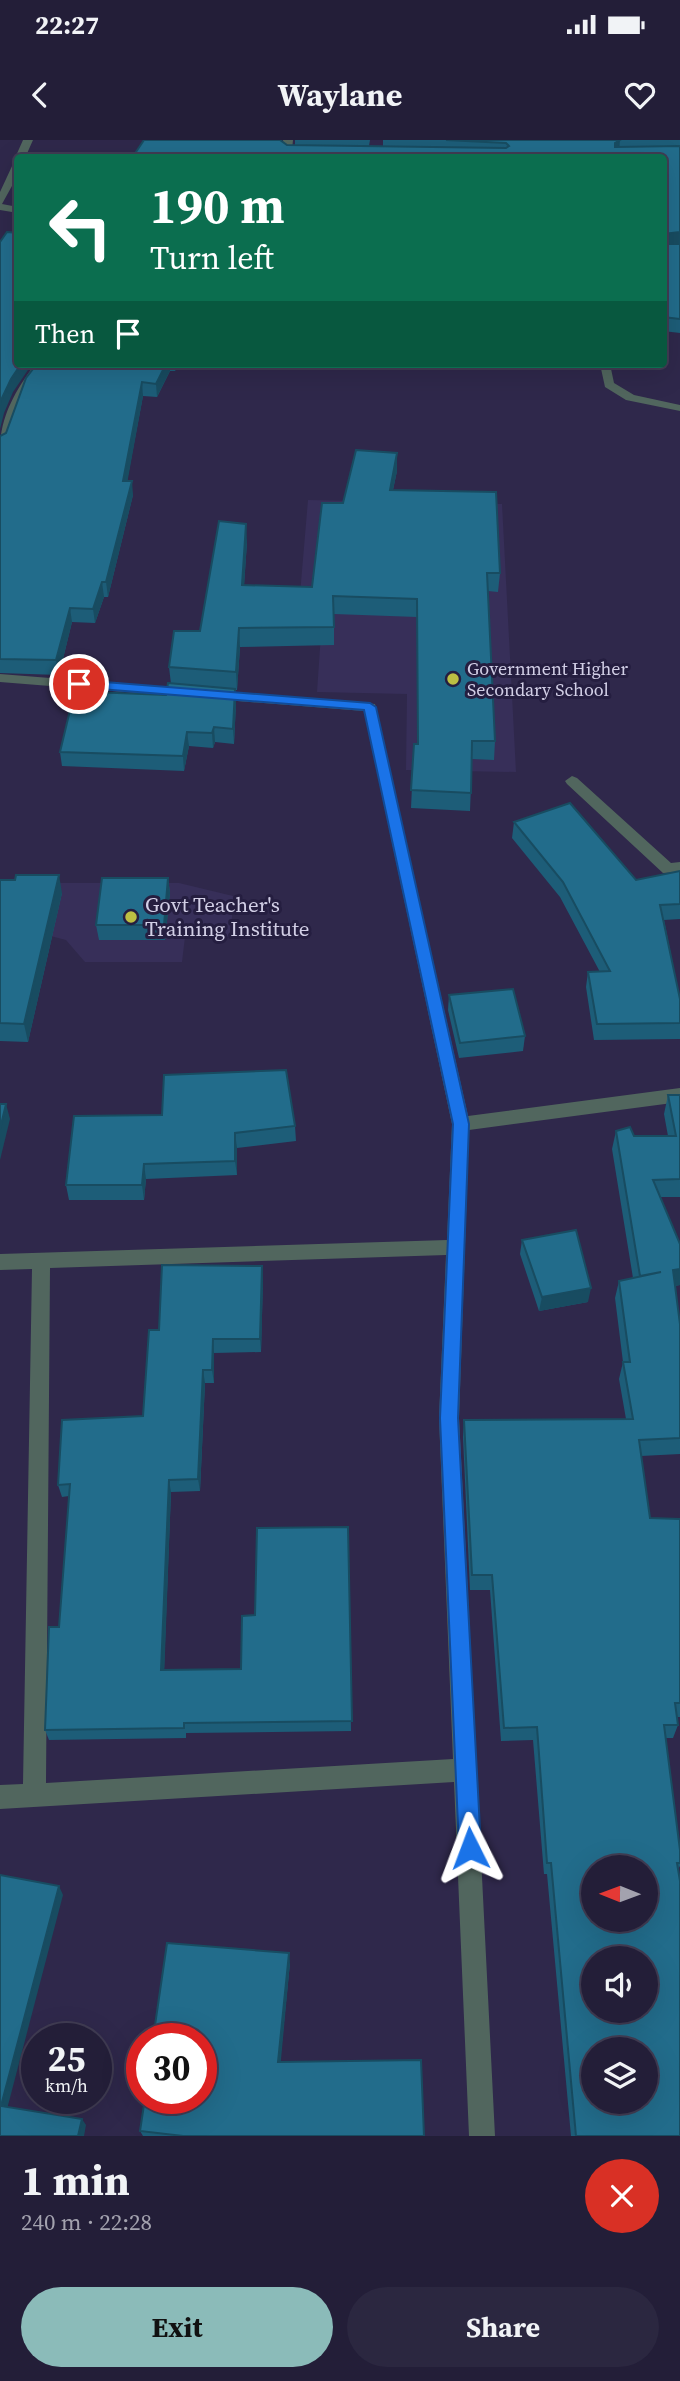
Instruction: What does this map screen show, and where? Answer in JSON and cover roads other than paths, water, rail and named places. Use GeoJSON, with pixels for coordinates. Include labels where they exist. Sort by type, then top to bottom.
{"type":"FeatureCollection","features":[{"type":"Feature","properties":{"kind":"street"},"geometry":{"type":"LineString","coordinates":[[288,140],[287,152],[314,154]]}},
{"type":"Feature","properties":{"kind":"street"},"geometry":{"type":"LineString","coordinates":[[0,202],[14,172]]}},
{"type":"Feature","properties":{"kind":"street"},"geometry":{"type":"LineString","coordinates":[[0,446],[21,391],[38,368]]}},
{"type":"Feature","properties":{"kind":"street"},"geometry":{"type":"LineString","coordinates":[[606,368],[609,386],[630,398],[680,408]]}},
{"type":"Feature","properties":{"kind":"street"},"geometry":{"type":"LineString","coordinates":[[0,678],[370,707],[461,1124],[449,1418],[482,2136]]}},
{"type":"Feature","properties":{"kind":"street"},"geometry":{"type":"LineString","coordinates":[[572,781],[668,869],[680,867]]}},
{"type":"Feature","properties":{"kind":"street"},"geometry":{"type":"LineString","coordinates":[[461,1124],[680,1095]]}},
{"type":"Feature","properties":{"kind":"street"},"geometry":{"type":"LineString","coordinates":[[0,1262],[456,1247]]}},
{"type":"Feature","properties":{"kind":"street"},"geometry":{"type":"LineString","coordinates":[[34,1795],[41,1261]]}},
{"type":"Feature","properties":{"kind":"street"},"geometry":{"type":"LineString","coordinates":[[0,1797],[467,1770]]}},
{"type":"Feature","properties":{"kind":"place","name":"Government Higher Secondary School"},"geometry":{"type":"Point","coordinates":[453,679]}},
{"type":"Feature","properties":{"kind":"place","name":"Govt Teacher's Training Institute"},"geometry":{"type":"Point","coordinates":[131,917]}}]}
